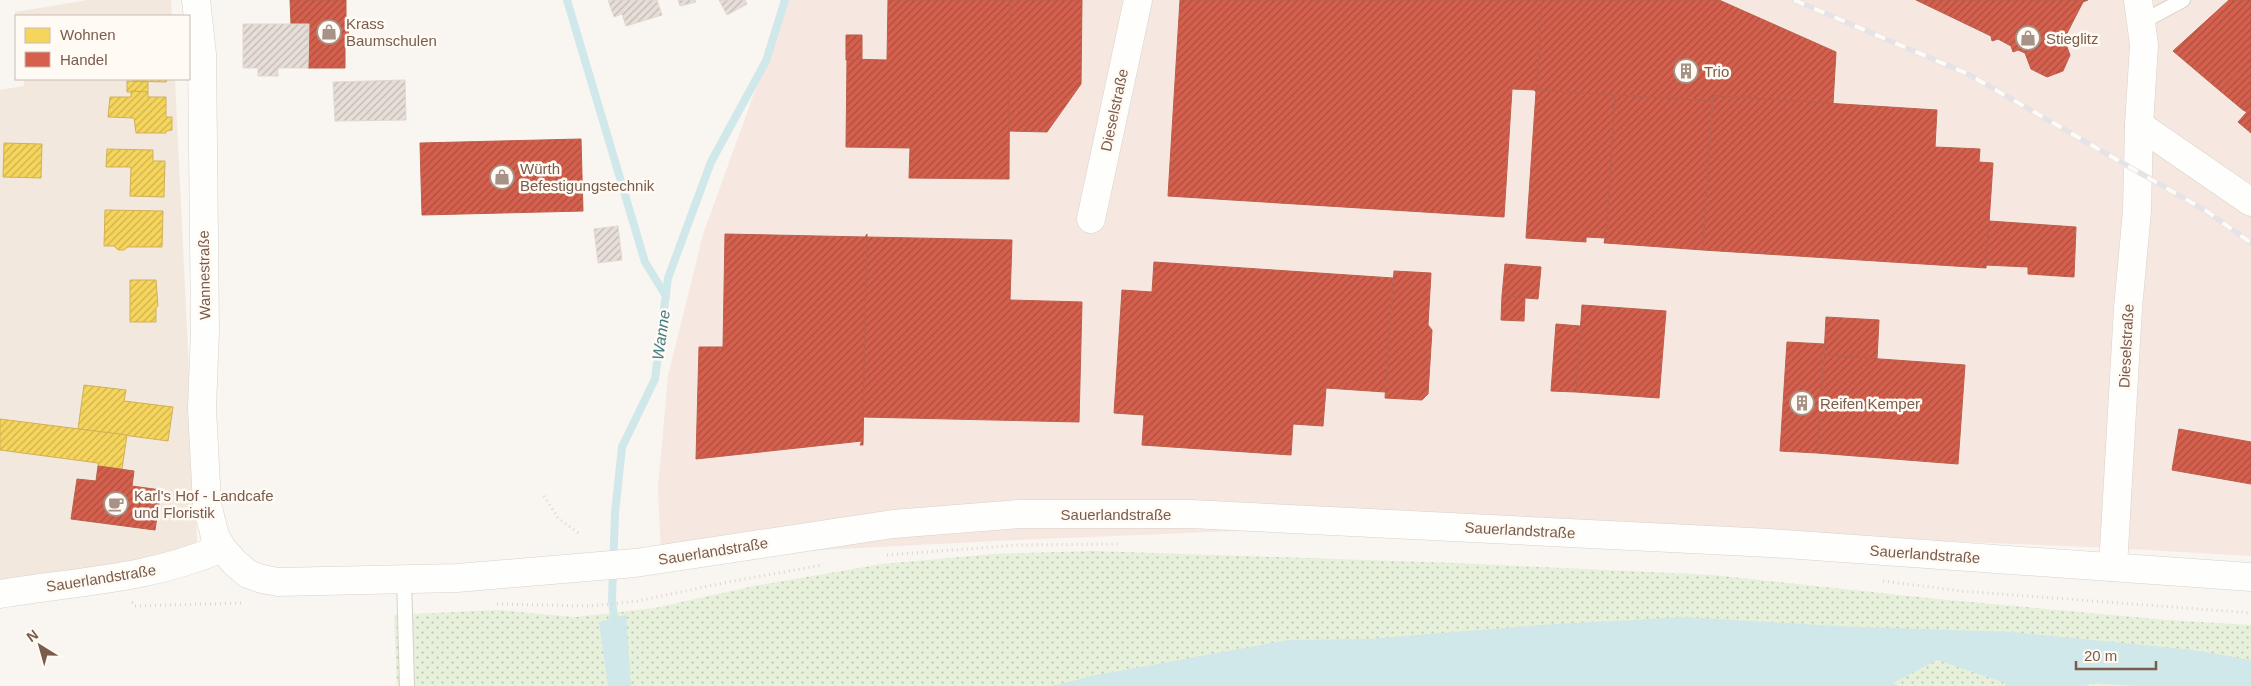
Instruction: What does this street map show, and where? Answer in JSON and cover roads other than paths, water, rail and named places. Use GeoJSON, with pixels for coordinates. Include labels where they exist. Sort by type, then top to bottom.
{"type":"FeatureCollection","features":[{"type":"Feature","properties":{"kind":"street","name":"Wannestraße"},"geometry":{"type":"LineString","coordinates":[[196,0],[202,54],[205,331],[202,408],[204,479],[210,522],[222,548]]}},
{"type":"Feature","properties":{"kind":"street","name":"Dieselstraße"},"geometry":{"type":"LineString","coordinates":[[1091,219],[1138,0]]}},
{"type":"Feature","properties":{"kind":"street","name":"Dieselstraße"},"geometry":{"type":"LineString","coordinates":[[2113,567],[2128,308],[2137,211],[2139,125],[2144,45],[2140,11]]}},
{"type":"Feature","properties":{"kind":"street"},"geometry":{"type":"LineString","coordinates":[[2139,125],[2251,202]]}},
{"type":"Feature","properties":{"kind":"street","name":"Sauerlandstraße"},"geometry":{"type":"LineString","coordinates":[[0,594],[125,577],[184,563],[222,548],[248,574],[278,582],[457,578],[635,563],[893,524],[1020,514],[1182,514],[1770,543],[2251,577]]}},
{"type":"Feature","properties":{"kind":"lane"},"geometry":{"type":"LineString","coordinates":[[2140,11],[2183,0]]}},
{"type":"Feature","properties":{"kind":"lane"},"geometry":{"type":"LineString","coordinates":[[404,578],[407,686]]}},
{"type":"Feature","properties":{"kind":"water"},"geometry":{"type":"Polygon","coordinates":[[[626,615],[631,686],[608,686],[599,622],[626,615]]]}},
{"type":"Feature","properties":{"kind":"water"},"geometry":{"type":"Polygon","coordinates":[[[1686,617],[1835,626],[2011,632],[2193,650],[2251,660],[2251,686],[2138,686],[2091,683],[2086,686],[2005,686],[2005,683],[1937,660],[1893,683],[1899,686],[1052,686],[1092,676],[1288,640],[1367,639],[1540,625],[1686,617]]]}},
{"type":"Feature","properties":{"kind":"waterway"},"geometry":{"type":"LineString","coordinates":[[567,0],[645,262],[666,296]]}},
{"type":"Feature","properties":{"kind":"waterway","name":"Wanne"},"geometry":{"type":"LineString","coordinates":[[615,627],[612,600],[615,513],[622,447],[655,379],[668,278],[711,162],[766,61],[785,0]]}},
{"type":"Feature","properties":{"kind":"railway"},"geometry":{"type":"LineString","coordinates":[[1794,0],[1968,74],[2208,212],[2251,243]]}},
{"type":"Feature","properties":{"kind":"place","name":"Krass Baumschulen"},"geometry":{"type":"Point","coordinates":[329,32]}},
{"type":"Feature","properties":{"kind":"place","name":"Stieglitz"},"geometry":{"type":"Point","coordinates":[2028,38]}},
{"type":"Feature","properties":{"kind":"place","name":"Trio"},"geometry":{"type":"Point","coordinates":[1686,71]}},
{"type":"Feature","properties":{"kind":"place","name":"Würth Befestigungstechnik"},"geometry":{"type":"Point","coordinates":[502,177]}},
{"type":"Feature","properties":{"kind":"place","name":"Reifen Kemper"},"geometry":{"type":"Point","coordinates":[1802,403]}},
{"type":"Feature","properties":{"kind":"place","name":"Karl's Hof - Landcafe und Floristik"},"geometry":{"type":"Point","coordinates":[116,504]}}]}
